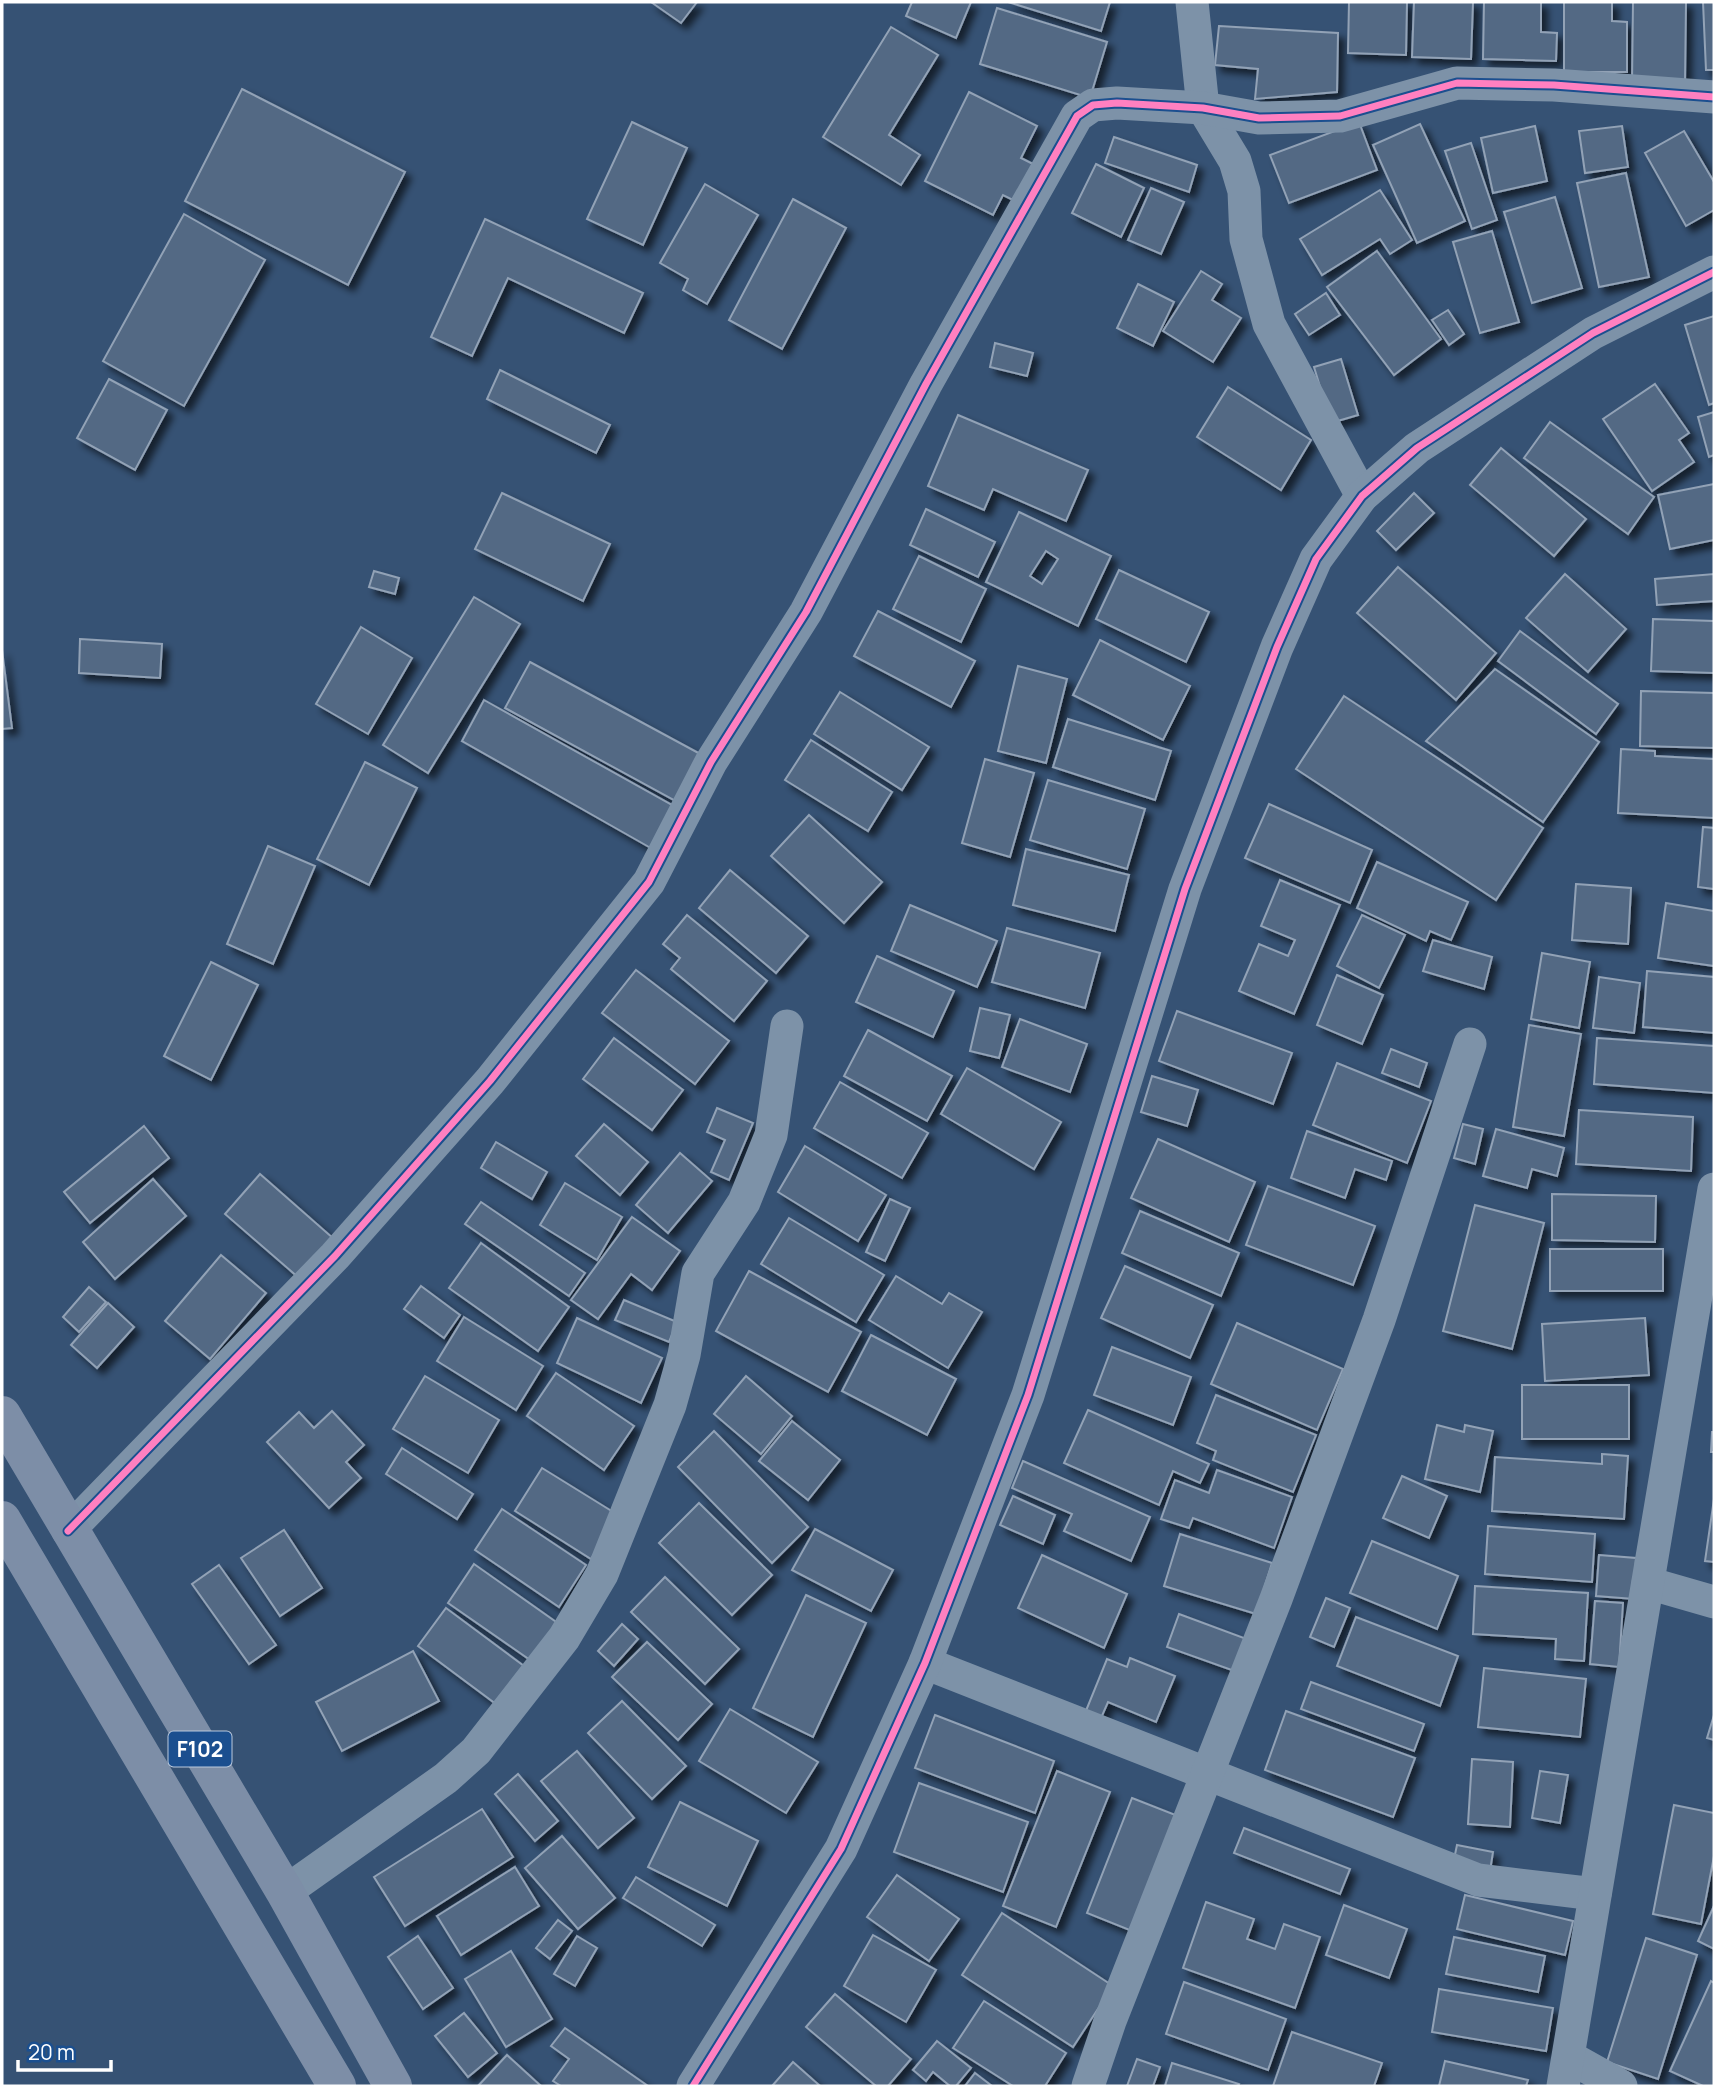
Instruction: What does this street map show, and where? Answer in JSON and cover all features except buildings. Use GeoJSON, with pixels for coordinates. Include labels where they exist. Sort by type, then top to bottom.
{"type":"FeatureCollection","features":[{"type":"Feature","properties":{"kind":"main road","name":"F102"},"geometry":{"type":"LineString","coordinates":[[2,1415],[68,1531],[285,1892],[393,2086]]}},
{"type":"Feature","properties":{"kind":"main road","name":"F102"},"geometry":{"type":"LineString","coordinates":[[2,1520],[337,2086]]}},
{"type":"Feature","properties":{"kind":"street"},"geometry":{"type":"LineString","coordinates":[[1192,2],[1203,108],[1238,171],[1244,191],[1246,239],[1269,324],[1362,496]]}},
{"type":"Feature","properties":{"kind":"street"},"geometry":{"type":"LineString","coordinates":[[68,1531],[335,1256],[490,1081],[649,882],[711,762],[806,612],[926,384],[1077,116],[1093,105],[1116,103],[1203,108],[1259,118],[1340,116],[1457,83],[1554,85],[1714,97]]}},
{"type":"Feature","properties":{"kind":"street"},"geometry":{"type":"LineString","coordinates":[[693,2086],[841,1849],[925,1663],[1028,1395],[1189,876],[1277,647],[1315,559],[1362,496],[1417,449],[1593,333],[1714,272]]}},
{"type":"Feature","properties":{"kind":"street"},"geometry":{"type":"LineString","coordinates":[[285,1892],[446,1779],[476,1751],[564,1638],[602,1574],[670,1405],[684,1355],[698,1273],[744,1202],[771,1135],[787,1026]]}},
{"type":"Feature","properties":{"kind":"street"},"geometry":{"type":"LineString","coordinates":[[1088,2086],[1110,2021],[1276,1600],[1374,1332],[1470,1044]]}},
{"type":"Feature","properties":{"kind":"street"},"geometry":{"type":"LineString","coordinates":[[1620,2086],[1566,2071],[1714,1189]]}},
{"type":"Feature","properties":{"kind":"street"},"geometry":{"type":"LineString","coordinates":[[1648,1583],[1714,1601]]}},
{"type":"Feature","properties":{"kind":"street"},"geometry":{"type":"LineString","coordinates":[[925,1663],[1478,1880],[1595,1894]]}},
{"type":"Feature","properties":{"kind":"cycle path"},"geometry":{"type":"LineString","coordinates":[[68,1531],[335,1256],[490,1081],[649,882],[711,762],[806,612],[926,384],[1077,116],[1093,105],[1117,103],[1203,108],[1259,118],[1340,116],[1457,83],[1554,85],[1714,97]]}},
{"type":"Feature","properties":{"kind":"cycle path"},"geometry":{"type":"LineString","coordinates":[[693,2086],[841,1849],[925,1663],[1028,1395],[1185,889],[1277,647],[1316,559],[1362,496],[1417,448],[1593,333],[1714,272]]}}]}
